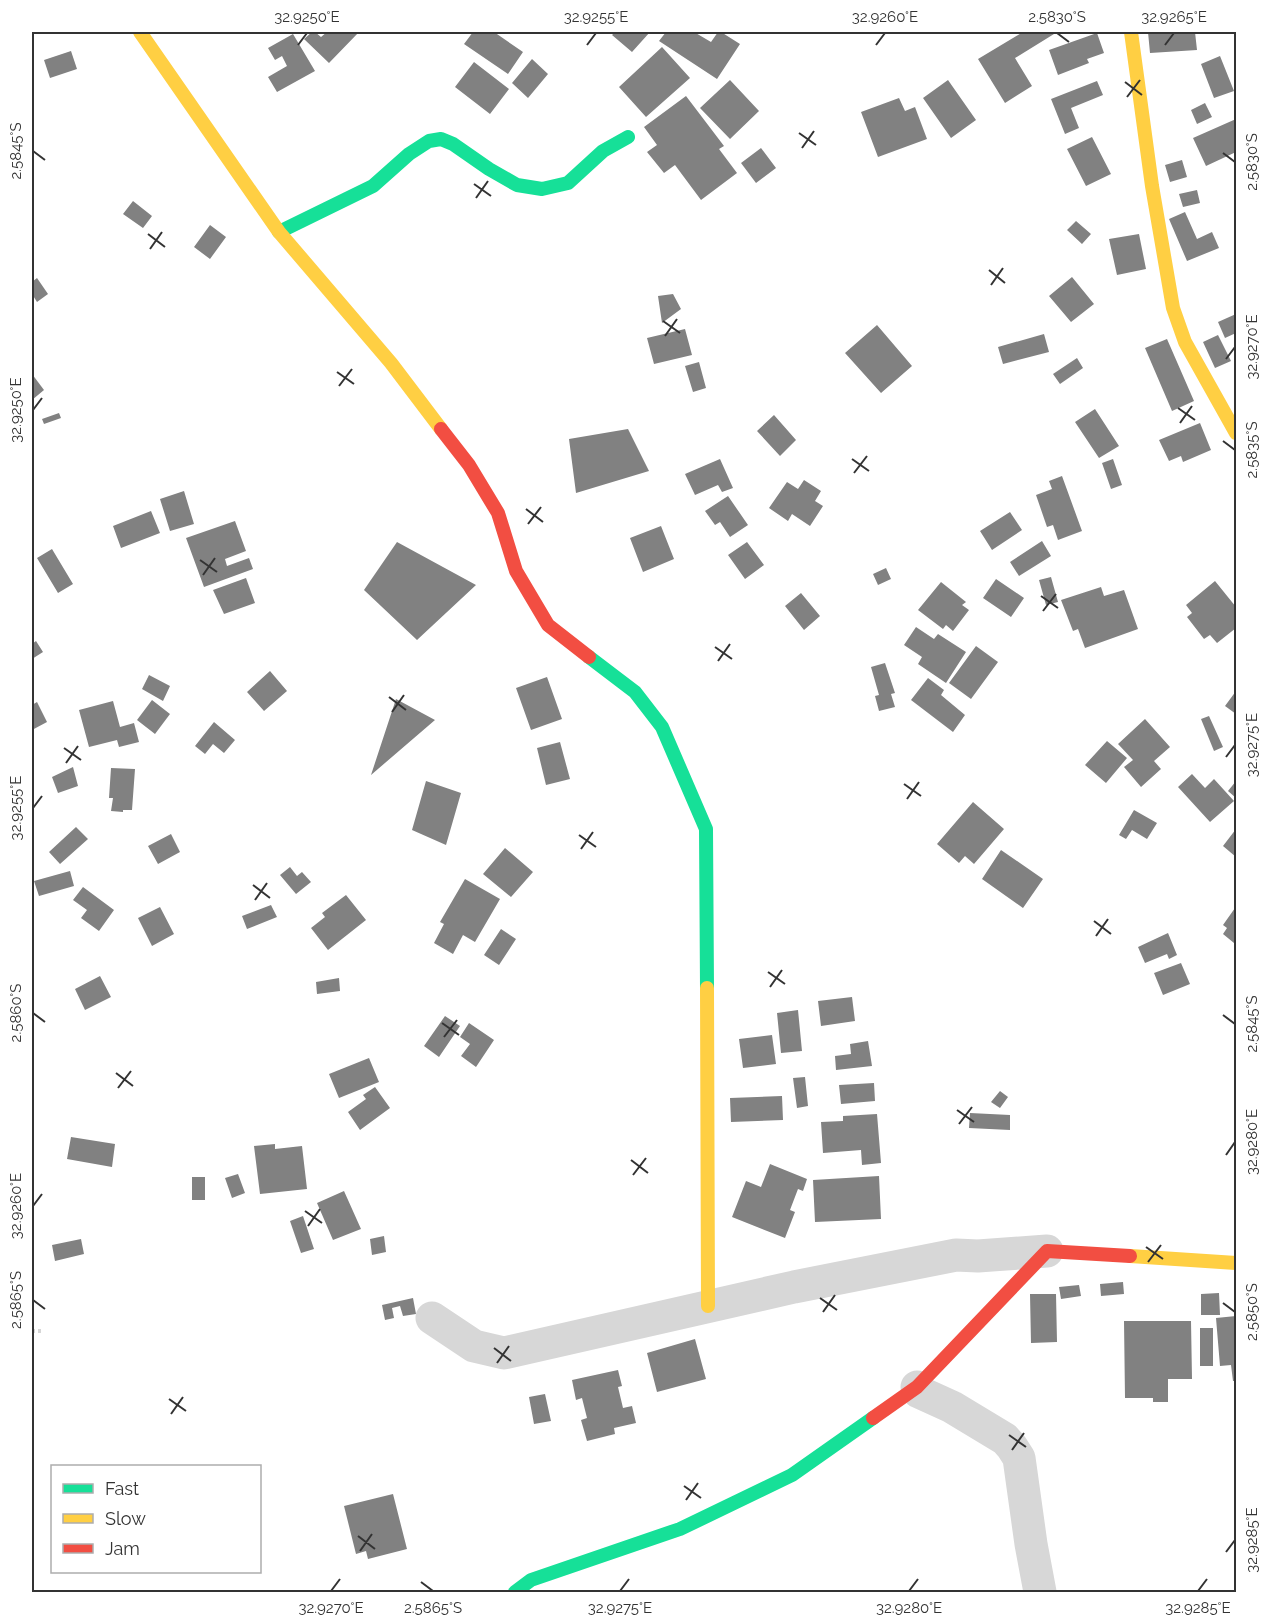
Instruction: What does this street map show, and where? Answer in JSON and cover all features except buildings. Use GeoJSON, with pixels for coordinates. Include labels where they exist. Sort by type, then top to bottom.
{"type":"FeatureCollection","features":[{"type":"Feature","properties":{"kind":"street"},"geometry":{"type":"LineString","coordinates":[[140,32],[279,232],[391,363],[469,465],[498,513],[516,571],[548,625],[635,692],[662,727],[706,829],[708,1306]]}},
{"type":"Feature","properties":{"kind":"street"},"geometry":{"type":"LineString","coordinates":[[1131,32],[1152,186],[1173,308],[1185,342],[1236,433]]}},
{"type":"Feature","properties":{"kind":"street"},"geometry":{"type":"LineString","coordinates":[[279,232],[373,186],[409,154],[429,141],[441,139],[453,144],[489,170],[517,185],[542,189],[568,183],[603,151],[628,137]]}},
{"type":"Feature","properties":{"kind":"street"},"geometry":{"type":"LineString","coordinates":[[515,1593],[531,1580],[680,1529],[792,1475],[917,1387],[1047,1251]]}},
{"type":"Feature","properties":{"kind":"street"},"geometry":{"type":"LineString","coordinates":[[432,1318],[474,1346],[504,1353],[794,1287],[956,1255],[978,1256],[1047,1251],[1236,1263]]}},
{"type":"Feature","properties":{"kind":"street"},"geometry":{"type":"LineString","coordinates":[[917,1387],[919,1392],[952,1407],[1005,1439],[1019,1458],[1040,1593]]}},
{"type":"Feature","properties":{"kind":"path"},"geometry":{"type":"LineString","coordinates":[[32,1331],[43,1332]]}},
{"type":"Feature","properties":{"kind":"traffic: fast"},"geometry":{"type":"LineString","coordinates":[[279,232],[373,186],[409,154],[429,141],[441,139],[453,144],[517,185],[542,189],[568,183],[603,151],[628,137]]}},
{"type":"Feature","properties":{"kind":"traffic: fast"},"geometry":{"type":"LineString","coordinates":[[589,657],[635,692],[662,727],[706,829],[707,988]]}},
{"type":"Feature","properties":{"kind":"traffic: fast"},"geometry":{"type":"LineString","coordinates":[[515,1592],[531,1580],[680,1529],[792,1475],[873,1418]]}},
{"type":"Feature","properties":{"kind":"traffic: slow"},"geometry":{"type":"LineString","coordinates":[[140,32],[279,232],[391,363],[441,429]]}},
{"type":"Feature","properties":{"kind":"traffic: slow"},"geometry":{"type":"LineString","coordinates":[[1131,32],[1152,186],[1173,308],[1185,342],[1236,433]]}},
{"type":"Feature","properties":{"kind":"traffic: slow"},"geometry":{"type":"LineString","coordinates":[[707,988],[708,1306]]}},
{"type":"Feature","properties":{"kind":"traffic: slow"},"geometry":{"type":"LineString","coordinates":[[1130,1256],[1236,1263]]}},
{"type":"Feature","properties":{"kind":"traffic: jam"},"geometry":{"type":"LineString","coordinates":[[441,429],[469,465],[498,513],[516,571],[548,625],[589,657]]}},
{"type":"Feature","properties":{"kind":"traffic: jam"},"geometry":{"type":"LineString","coordinates":[[873,1418],[917,1387],[1047,1251],[1130,1256]]}}]}
